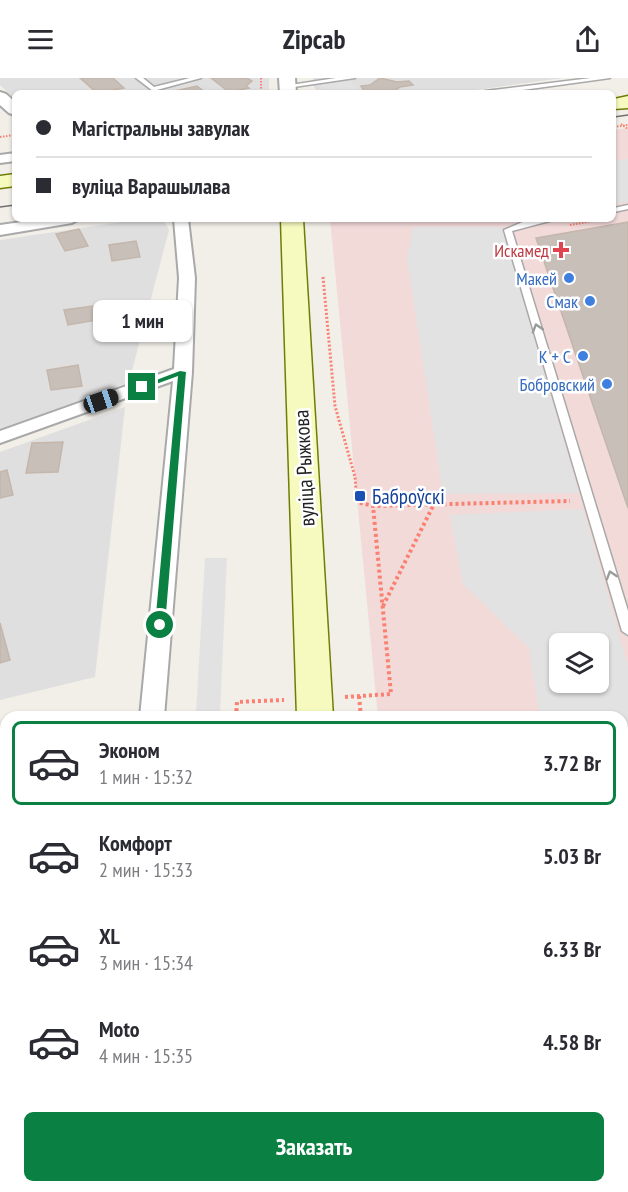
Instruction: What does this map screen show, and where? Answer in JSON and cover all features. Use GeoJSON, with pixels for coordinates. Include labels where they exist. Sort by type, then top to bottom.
{"type":"FeatureCollection","features":[{"type":"Feature","properties":{"kind":"main road","name":"вуліца Рыжкова"},"geometry":{"type":"LineString","coordinates":[[292,222],[315,708]]}},
{"type":"Feature","properties":{"kind":"street"},"geometry":{"type":"LineString","coordinates":[[0,97],[12,107]]}},
{"type":"Feature","properties":{"kind":"street"},"geometry":{"type":"LineString","coordinates":[[0,230],[52,222]]}},
{"type":"Feature","properties":{"kind":"street"},"geometry":{"type":"LineString","coordinates":[[153,711],[183,372],[187,278],[181,222]]}},
{"type":"Feature","properties":{"kind":"street"},"geometry":{"type":"LineString","coordinates":[[0,437],[183,372]]}},
{"type":"Feature","properties":{"kind":"lane"},"geometry":{"type":"LineString","coordinates":[[139,78],[153,89],[198,78]]}},
{"type":"Feature","properties":{"kind":"lane"},"geometry":{"type":"LineString","coordinates":[[288,86],[325,84],[352,78]]}},
{"type":"Feature","properties":{"kind":"lane"},"geometry":{"type":"LineString","coordinates":[[508,90],[607,78]]}},
{"type":"Feature","properties":{"kind":"lane"},"geometry":{"type":"LineString","coordinates":[[534,222],[508,230],[628,631]]}},
{"type":"Feature","properties":{"kind":"path"},"geometry":{"type":"LineString","coordinates":[[322,266],[334,406],[355,477],[357,502],[373,506],[436,504],[383,606]]}},
{"type":"Feature","properties":{"kind":"path"},"geometry":{"type":"LineString","coordinates":[[236,711],[237,702],[315,708],[359,696],[391,694],[373,506]]}},
{"type":"Feature","properties":{"kind":"path"},"geometry":{"type":"LineString","coordinates":[[359,696],[360,711]]}},
{"type":"Feature","properties":{"kind":"shaded area"},"geometry":{"type":"Polygon","coordinates":[[[0,78],[269,78],[269,90],[12,90],[12,96],[0,85],[0,78]]]}},
{"type":"Feature","properties":{"kind":"shaded area"},"geometry":{"type":"Polygon","coordinates":[[[313,78],[563,78],[476,90],[316,90],[313,78]]]}},
{"type":"Feature","properties":{"kind":"shaded area"},"geometry":{"type":"Polygon","coordinates":[[[351,81],[358,90],[323,90],[319,85],[351,81]]]}},
{"type":"Feature","properties":{"kind":"shaded area"},"geometry":{"type":"Polygon","coordinates":[[[628,128],[628,711],[377,711],[330,222],[616,222],[616,130],[628,128]]]}},
{"type":"Feature","properties":{"kind":"shaded area"},"geometry":{"type":"Polygon","coordinates":[[[628,159],[628,202],[616,204],[616,161],[628,159]]]}},
{"type":"Feature","properties":{"kind":"shaded area"},"geometry":{"type":"Polygon","coordinates":[[[122,222],[165,222],[169,230],[129,382],[0,430],[0,240],[122,222]]]}},
{"type":"Feature","properties":{"kind":"shaded area"},"geometry":{"type":"Polygon","coordinates":[[[413,227],[502,227],[579,493],[443,494],[407,259],[413,227]]]}},
{"type":"Feature","properties":{"kind":"shaded area"},"geometry":{"type":"Polygon","coordinates":[[[125,407],[95,677],[0,700],[0,452],[125,407]]]}},
{"type":"Feature","properties":{"kind":"shaded area"},"geometry":{"type":"Polygon","coordinates":[[[583,509],[628,666],[628,711],[539,711],[529,648],[463,584],[450,515],[583,509]]]}},
{"type":"Feature","properties":{"kind":"shaded area"},"geometry":{"type":"Polygon","coordinates":[[[205,558],[227,558],[220,711],[196,711],[205,558]]]}},
{"type":"Feature","properties":{"kind":"building"},"geometry":{"type":"Polygon","coordinates":[[[80,78],[113,78],[124,88],[113,90],[94,90],[80,78]]]}},
{"type":"Feature","properties":{"kind":"building"},"geometry":{"type":"Polygon","coordinates":[[[211,78],[247,78],[252,81],[246,86],[249,88],[226,90],[211,78]]]}},
{"type":"Feature","properties":{"kind":"building"},"geometry":{"type":"Polygon","coordinates":[[[380,78],[397,82],[409,81],[413,85],[396,90],[363,90],[361,86],[370,85],[380,78]]]}},
{"type":"Feature","properties":{"kind":"building"},"geometry":{"type":"Polygon","coordinates":[[[197,86],[202,90],[179,90],[197,86]]]}},
{"type":"Feature","properties":{"kind":"building","name":"Бобровский"},"geometry":{"type":"Polygon","coordinates":[[[628,222],[628,508],[536,238],[628,222]]]}},
{"type":"Feature","properties":{"kind":"building"},"geometry":{"type":"Polygon","coordinates":[[[79,229],[88,246],[65,251],[56,234],[79,229]]]}},
{"type":"Feature","properties":{"kind":"building"},"geometry":{"type":"Polygon","coordinates":[[[136,241],[140,257],[112,261],[109,245],[136,241]]]}},
{"type":"Feature","properties":{"kind":"building"},"geometry":{"type":"Polygon","coordinates":[[[93,306],[97,320],[68,325],[64,310],[93,306]]]}},
{"type":"Feature","properties":{"kind":"building"},"geometry":{"type":"Polygon","coordinates":[[[78,365],[82,386],[51,390],[47,370],[78,365]]]}},
{"type":"Feature","properties":{"kind":"building"},"geometry":{"type":"Polygon","coordinates":[[[63,442],[58,472],[26,473],[32,443],[63,442]]]}},
{"type":"Feature","properties":{"kind":"building"},"geometry":{"type":"Polygon","coordinates":[[[7,470],[13,495],[0,498],[0,472],[7,470]]]}},
{"type":"Feature","properties":{"kind":"building"},"geometry":{"type":"Polygon","coordinates":[[[0,623],[10,660],[0,663],[0,623]]]}},
{"type":"Feature","properties":{"kind":"tram line"},"geometry":{"type":"LineString","coordinates":[[616,117],[628,115]]}},
{"type":"Feature","properties":{"kind":"tram line"},"geometry":{"type":"LineString","coordinates":[[0,207],[12,205]]}},
{"type":"Feature","properties":{"kind":"place","name":"Искамед"},"geometry":{"type":"Point","coordinates":[561,250]}},
{"type":"Feature","properties":{"kind":"place","name":"Макей"},"geometry":{"type":"Point","coordinates":[569,278]}},
{"type":"Feature","properties":{"kind":"place","name":"Смак"},"geometry":{"type":"Point","coordinates":[590,301]}},
{"type":"Feature","properties":{"kind":"place","name":"К + С"},"geometry":{"type":"Point","coordinates":[583,356]}},
{"type":"Feature","properties":{"kind":"place","name":"Бобровский"},"geometry":{"type":"Point","coordinates":[607,384]}},
{"type":"Feature","properties":{"kind":"place","name":"Баброўскі"},"geometry":{"type":"Point","coordinates":[360,496]}},
{"type":"Feature","properties":{"kind":"route"},"geometry":{"type":"LineString","coordinates":[[142,387],[183,372],[160,625]]}}]}
